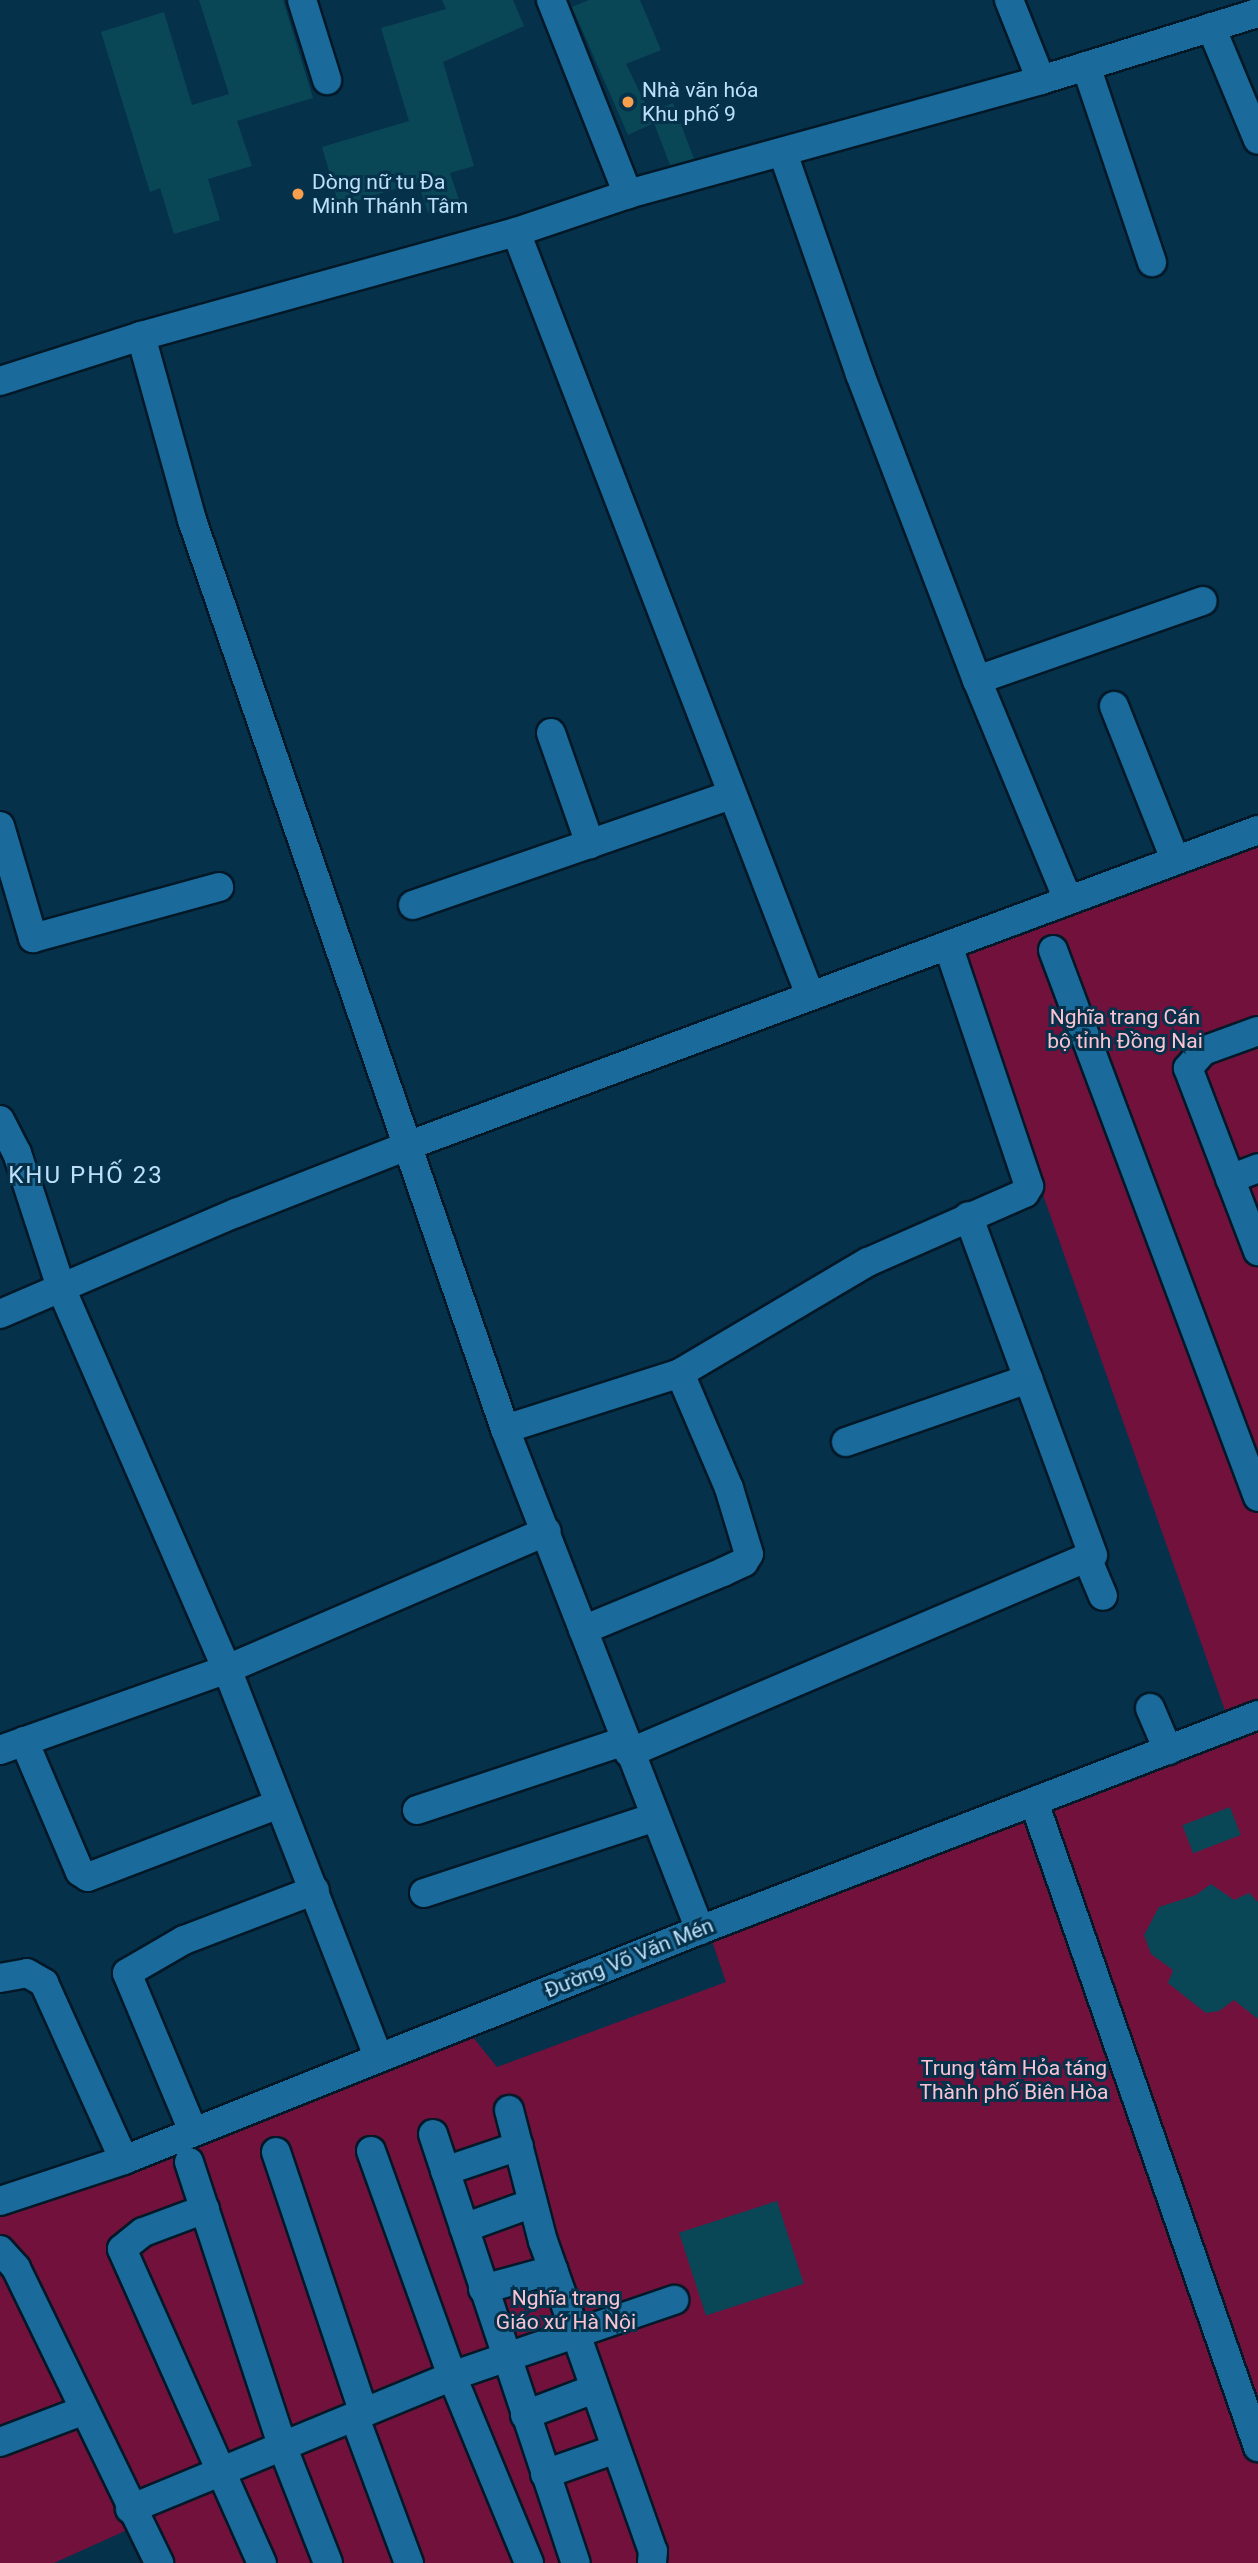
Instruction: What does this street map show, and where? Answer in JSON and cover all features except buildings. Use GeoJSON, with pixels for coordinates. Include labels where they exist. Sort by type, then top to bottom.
{"type":"FeatureCollection","features":[{"type":"Feature","properties":{"kind":"street"},"geometry":{"type":"LineString","coordinates":[[302,0],[327,80]]}},
{"type":"Feature","properties":{"kind":"street"},"geometry":{"type":"LineString","coordinates":[[551,0],[628,194]]}},
{"type":"Feature","properties":{"kind":"street"},"geometry":{"type":"LineString","coordinates":[[1009,0],[1041,80]]}},
{"type":"Feature","properties":{"kind":"street"},"geometry":{"type":"LineString","coordinates":[[0,381],[141,336],[516,232],[628,194],[1041,80],[1258,13]]}},
{"type":"Feature","properties":{"kind":"street"},"geometry":{"type":"LineString","coordinates":[[1211,27],[1258,140]]}},
{"type":"Feature","properties":{"kind":"street"},"geometry":{"type":"LineString","coordinates":[[1086,66],[1152,262]]}},
{"type":"Feature","properties":{"kind":"street"},"geometry":{"type":"LineString","coordinates":[[783,153],[860,374],[977,680],[1067,897]]}},
{"type":"Feature","properties":{"kind":"street"},"geometry":{"type":"LineString","coordinates":[[516,232],[730,795],[810,995]]}},
{"type":"Feature","properties":{"kind":"street"},"geometry":{"type":"LineString","coordinates":[[141,336],[192,520],[505,1429],[547,1531],[627,1747],[700,1930]]}},
{"type":"Feature","properties":{"kind":"street"},"geometry":{"type":"LineString","coordinates":[[977,680],[1203,601]]}},
{"type":"Feature","properties":{"kind":"street"},"geometry":{"type":"LineString","coordinates":[[1114,706],[1175,859]]}},
{"type":"Feature","properties":{"kind":"street"},"geometry":{"type":"LineString","coordinates":[[551,733],[590,844]]}},
{"type":"Feature","properties":{"kind":"street"},"geometry":{"type":"LineString","coordinates":[[413,905],[730,795]]}},
{"type":"Feature","properties":{"kind":"street"},"geometry":{"type":"LineString","coordinates":[[0,826],[33,939],[219,887]]}},
{"type":"Feature","properties":{"kind":"street"},"geometry":{"type":"LineString","coordinates":[[0,1314],[407,1146],[948,946],[1067,897],[1258,830]]}},
{"type":"Feature","properties":{"kind":"street"},"geometry":{"type":"LineString","coordinates":[[505,1429],[680,1373],[868,1262],[968,1216],[1026,1194],[1029,1186],[948,946]]}},
{"type":"Feature","properties":{"kind":"street"},"geometry":{"type":"LineString","coordinates":[[1053,950],[1258,1497]]}},
{"type":"Feature","properties":{"kind":"street"},"geometry":{"type":"LineString","coordinates":[[1258,1031],[1203,1051],[1188,1068],[1258,1251]]}},
{"type":"Feature","properties":{"kind":"street"},"geometry":{"type":"LineString","coordinates":[[0,1120],[17,1153],[61,1288],[227,1669],[277,1805],[315,1890],[378,2057]]}},
{"type":"Feature","properties":{"kind":"street"},"geometry":{"type":"LineString","coordinates":[[1230,1179],[1258,1168]]}},
{"type":"Feature","properties":{"kind":"street"},"geometry":{"type":"LineString","coordinates":[[417,1810],[627,1747],[1093,1555],[968,1216]]}},
{"type":"Feature","properties":{"kind":"street"},"geometry":{"type":"LineString","coordinates":[[583,1630],[723,1572],[744,1562],[749,1554],[729,1489],[680,1373]]}},
{"type":"Feature","properties":{"kind":"street"},"geometry":{"type":"LineString","coordinates":[[846,1442],[1028,1379]]}},
{"type":"Feature","properties":{"kind":"street"},"geometry":{"type":"LineString","coordinates":[[277,1805],[88,1877],[80,1872],[12,1746],[227,1669],[547,1531]]}},
{"type":"Feature","properties":{"kind":"street"},"geometry":{"type":"LineString","coordinates":[[1087,1558],[1103,1596]]}},
{"type":"Feature","properties":{"kind":"street"},"geometry":{"type":"LineString","coordinates":[[1150,1708],[1168,1750]]}},
{"type":"Feature","properties":{"kind":"street","name":"Đường Võ Văn Mén"},"geometry":{"type":"LineString","coordinates":[[0,2201],[124,2160],[700,1930],[1258,1715]]}},
{"type":"Feature","properties":{"kind":"street"},"geometry":{"type":"LineString","coordinates":[[1034,1802],[1258,2447]]}},
{"type":"Feature","properties":{"kind":"street"},"geometry":{"type":"LineString","coordinates":[[424,1893],[655,1817]]}},
{"type":"Feature","properties":{"kind":"street"},"geometry":{"type":"LineString","coordinates":[[193,2131],[127,1973],[184,1940],[315,1890]]}},
{"type":"Feature","properties":{"kind":"street"},"geometry":{"type":"LineString","coordinates":[[0,1978],[27,1973],[44,1983],[124,2160]]}},
{"type":"Feature","properties":{"kind":"street"},"geometry":{"type":"LineString","coordinates":[[509,2110],[553,2270],[653,2551],[652,2563]]}},
{"type":"Feature","properties":{"kind":"street"},"geometry":{"type":"LineString","coordinates":[[433,2134],[576,2563]]}},
{"type":"Feature","properties":{"kind":"street"},"geometry":{"type":"LineString","coordinates":[[445,2171],[519,2146]]}},
{"type":"Feature","properties":{"kind":"street"},"geometry":{"type":"LineString","coordinates":[[371,2151],[452,2376],[529,2563]]}},
{"type":"Feature","properties":{"kind":"street"},"geometry":{"type":"LineString","coordinates":[[276,2152],[408,2563]]}},
{"type":"Feature","properties":{"kind":"street"},"geometry":{"type":"LineString","coordinates":[[189,2162],[284,2448],[328,2563]]}},
{"type":"Feature","properties":{"kind":"street"},"geometry":{"type":"LineString","coordinates":[[464,2228],[533,2203]]}},
{"type":"Feature","properties":{"kind":"street"},"geometry":{"type":"LineString","coordinates":[[205,2209],[143,2232],[122,2249],[262,2563]]}},
{"type":"Feature","properties":{"kind":"street"},"geometry":{"type":"LineString","coordinates":[[0,2250],[16,2268],[82,2412],[159,2563]]}},
{"type":"Feature","properties":{"kind":"street"},"geometry":{"type":"LineString","coordinates":[[484,2288],[553,2270]]}},
{"type":"Feature","properties":{"kind":"street"},"geometry":{"type":"LineString","coordinates":[[130,2509],[284,2448],[452,2376],[674,2300]]}},
{"type":"Feature","properties":{"kind":"street"},"geometry":{"type":"LineString","coordinates":[[526,2415],[594,2389]]}},
{"type":"Feature","properties":{"kind":"street"},"geometry":{"type":"LineString","coordinates":[[0,2442],[82,2412]]}},
{"type":"Feature","properties":{"kind":"street"},"geometry":{"type":"LineString","coordinates":[[545,2473],[616,2449]]}},
{"type":"Feature","properties":{"kind":"green space","name":"Nghĩa trang Cán bộ tỉnh Đồng Nai"},"geometry":{"type":"Polygon","coordinates":[[[1258,840],[1258,1707],[1228,1719],[957,951],[1258,840]]]}},
{"type":"Feature","properties":{"kind":"green space"},"geometry":{"type":"Polygon","coordinates":[[[1258,1723],[1258,2563],[168,2563],[145,2522],[54,2563],[0,2563],[0,2274],[23,2264],[0,2239],[0,2210],[468,2031],[497,2067],[726,1982],[710,1935],[1258,1723]]]}},
{"type":"Feature","properties":{"kind":"place","name":"Nhà văn hóa Khu phố 9"},"geometry":{"type":"Point","coordinates":[628,102]}},
{"type":"Feature","properties":{"kind":"place","name":"Dòng nữ tu Đa Minh Thánh Tâm"},"geometry":{"type":"Point","coordinates":[298,194]}},
{"type":"Feature","properties":{"kind":"district","name":"KHU PHỐ 23"},"geometry":{"type":"Point","coordinates":[86,1176]}},
{"type":"Feature","properties":{"kind":"park label","name":"Trung tâm Hỏa táng Thành phố Biên Hòa"},"geometry":{"type":"Point","coordinates":[1014,2080]}},
{"type":"Feature","properties":{"kind":"park label","name":"Nghĩa trang Giáo xứ Hà Nội"},"geometry":{"type":"Point","coordinates":[566,2310]}}]}
